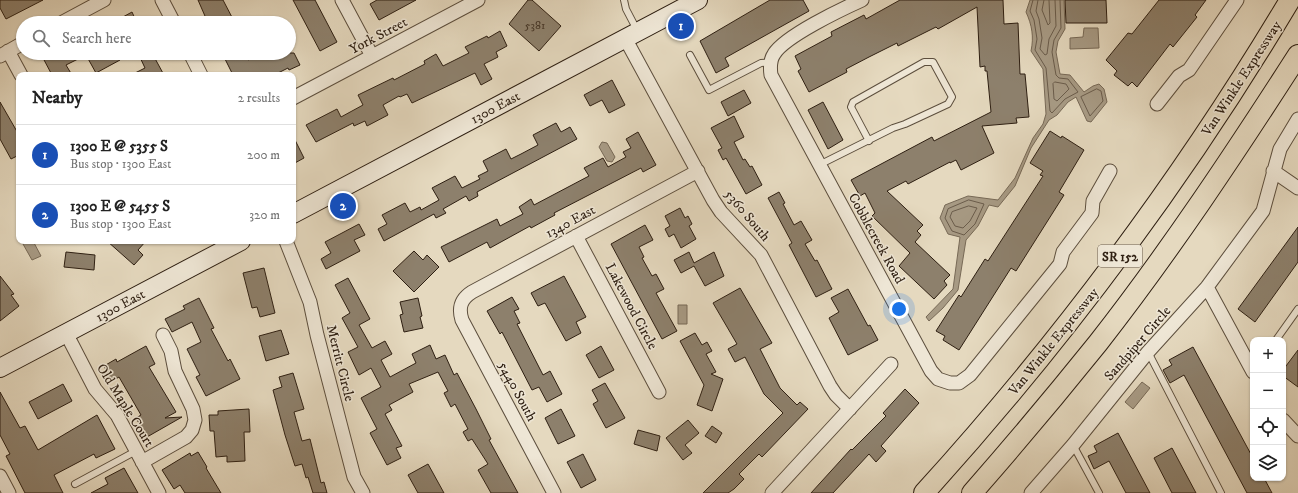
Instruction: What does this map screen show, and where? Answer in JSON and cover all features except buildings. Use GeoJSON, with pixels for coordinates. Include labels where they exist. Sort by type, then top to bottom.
{"type":"FeatureCollection","features":[{"type":"Feature","properties":{"kind":"main road","name":"1300 East"},"geometry":{"type":"LineString","coordinates":[[296,212],[698,0]]}},
{"type":"Feature","properties":{"kind":"main road","name":"Van Winkle Expressway"},"geometry":{"type":"LineString","coordinates":[[924,493],[993,415],[1044,353],[1134,238],[1222,109],[1290,0]]}},
{"type":"Feature","properties":{"kind":"main road","name":"SR 152"},"geometry":{"type":"LineString","coordinates":[[972,493],[1037,419],[1099,342],[1212,187],[1298,55]]}},
{"type":"Feature","properties":{"kind":"main road","name":"1300 East"},"geometry":{"type":"LineString","coordinates":[[0,368],[235,244]]}},
{"type":"Feature","properties":{"kind":"street"},"geometry":{"type":"LineString","coordinates":[[74,16],[104,0]]}},
{"type":"Feature","properties":{"kind":"street"},"geometry":{"type":"LineString","coordinates":[[162,0],[170,16]]}},
{"type":"Feature","properties":{"kind":"street"},"geometry":{"type":"LineString","coordinates":[[342,0],[372,56]]}},
{"type":"Feature","properties":{"kind":"street","name":"York Street"},"geometry":{"type":"LineString","coordinates":[[296,96],[478,0]]}},
{"type":"Feature","properties":{"kind":"street"},"geometry":{"type":"LineString","coordinates":[[771,62],[775,53],[788,41],[862,0]]}},
{"type":"Feature","properties":{"kind":"street"},"geometry":{"type":"LineString","coordinates":[[1157,104],[1179,76],[1189,70],[1238,0]]}},
{"type":"Feature","properties":{"kind":"street","name":"5360 South"},"geometry":{"type":"LineString","coordinates":[[631,35],[698,171],[721,212],[761,255],[833,391],[850,409]]}},
{"type":"Feature","properties":{"kind":"street"},"geometry":{"type":"LineString","coordinates":[[16,47],[4,54],[19,72]]}},
{"type":"Feature","properties":{"kind":"street"},"geometry":{"type":"LineString","coordinates":[[194,60],[200,72]]}},
{"type":"Feature","properties":{"kind":"street","name":"Cobblecreek Road"},"geometry":{"type":"LineString","coordinates":[[771,62],[772,79],[931,371],[938,379],[950,383],[959,382],[970,375],[1060,264],[1063,252],[1092,212],[1093,201],[1110,171]]}},
{"type":"Feature","properties":{"kind":"street","name":"Sandpiper Circle"},"geometry":{"type":"LineString","coordinates":[[1031,493],[1073,445],[1148,352],[1207,287],[1263,211],[1273,171],[1285,139],[1298,119]]}},
{"type":"Feature","properties":{"kind":"street","name":"1340 East"},"geometry":{"type":"LineString","coordinates":[[461,303],[472,292],[698,171]]}},
{"type":"Feature","properties":{"kind":"street"},"geometry":{"type":"LineString","coordinates":[[1273,171],[1298,188]]}},
{"type":"Feature","properties":{"kind":"street","name":"Lakewood Circle"},"geometry":{"type":"LineString","coordinates":[[576,236],[659,392]]}},
{"type":"Feature","properties":{"kind":"street","name":"Merritt Circle"},"geometry":{"type":"LineString","coordinates":[[287,244],[310,302],[317,335],[354,477],[363,493]]}},
{"type":"Feature","properties":{"kind":"street"},"geometry":{"type":"LineString","coordinates":[[1207,287],[1250,366]]}},
{"type":"Feature","properties":{"kind":"street","name":"5440 South"},"geometry":{"type":"LineString","coordinates":[[461,303],[460,309],[462,320],[554,493]]}},
{"type":"Feature","properties":{"kind":"street","name":"Old Maple Court"},"geometry":{"type":"LineString","coordinates":[[66,333],[95,389],[117,415],[159,493]]}},
{"type":"Feature","properties":{"kind":"street"},"geometry":{"type":"LineString","coordinates":[[139,456],[186,437],[192,430],[195,420],[193,409],[175,371],[171,351],[163,335]]}},
{"type":"Feature","properties":{"kind":"street"},"geometry":{"type":"LineString","coordinates":[[772,493],[891,364]]}},
{"type":"Feature","properties":{"kind":"street"},"geometry":{"type":"LineString","coordinates":[[1286,423],[1298,436]]}},
{"type":"Feature","properties":{"kind":"street"},"geometry":{"type":"LineString","coordinates":[[0,476],[8,493]]}},
{"type":"Feature","properties":{"kind":"lane"},"geometry":{"type":"LineString","coordinates":[[624,0],[631,35]]}},
{"type":"Feature","properties":{"kind":"lane"},"geometry":{"type":"LineString","coordinates":[[690,55],[709,90],[761,63],[771,62]]}},
{"type":"Feature","properties":{"kind":"lane"},"geometry":{"type":"LineString","coordinates":[[819,165],[869,141],[893,128],[948,104],[952,97],[933,62],[924,62],[853,102],[851,107],[869,141]]}},
{"type":"Feature","properties":{"kind":"lane"},"geometry":{"type":"LineString","coordinates":[[1278,337],[1298,309]]}},
{"type":"Feature","properties":{"kind":"lane"},"geometry":{"type":"LineString","coordinates":[[1148,352],[1221,493]]}},
{"type":"Feature","properties":{"kind":"lane"},"geometry":{"type":"LineString","coordinates":[[1073,445],[1099,493]]}},
{"type":"Feature","properties":{"kind":"lane"},"geometry":{"type":"LineString","coordinates":[[75,484],[139,456]]}},
{"type":"Feature","properties":{"kind":"water"},"geometry":{"type":"Polygon","coordinates":[[[1030,0],[1064,0],[1065,29],[1058,41],[1056,52],[1060,74],[1070,75],[1084,92],[1099,84],[1104,89],[1107,102],[1091,122],[1087,121],[1076,97],[1068,102],[1057,115],[1049,120],[1031,148],[1015,186],[998,207],[989,205],[978,226],[966,240],[958,290],[943,308],[929,321],[926,317],[953,289],[960,237],[948,234],[940,218],[945,205],[968,196],[998,200],[1015,178],[1033,138],[1043,124],[1046,114],[1043,69],[1031,51],[1032,31],[1026,12],[1030,0]]]}},
{"type":"Feature","properties":{"kind":"water"},"geometry":{"type":"Polygon","coordinates":[[[1084,28],[1098,28],[1099,48],[1070,49],[1070,38],[1083,37],[1084,28]]]}},
{"type":"Feature","properties":{"kind":"water"},"geometry":{"type":"Polygon","coordinates":[[[602,142],[607,143],[615,157],[612,162],[607,161],[599,147],[602,142]]]}},
{"type":"Feature","properties":{"kind":"water"},"geometry":{"type":"Polygon","coordinates":[[[23,244],[35,244],[41,256],[32,260],[23,244]]]}},
{"type":"Feature","properties":{"kind":"water"},"geometry":{"type":"Polygon","coordinates":[[[678,305],[687,305],[687,324],[678,324],[678,305]]]}},
{"type":"Feature","properties":{"kind":"water"},"geometry":{"type":"Polygon","coordinates":[[[1142,382],[1150,388],[1133,409],[1125,402],[1142,382]]]}},
{"type":"Feature","properties":{"kind":"place","name":"1300 E @ 5355 S"},"geometry":{"type":"Point","coordinates":[681,26]}},
{"type":"Feature","properties":{"kind":"place","name":"1300 E @ 5455 S"},"geometry":{"type":"Point","coordinates":[343,206]}}]}
